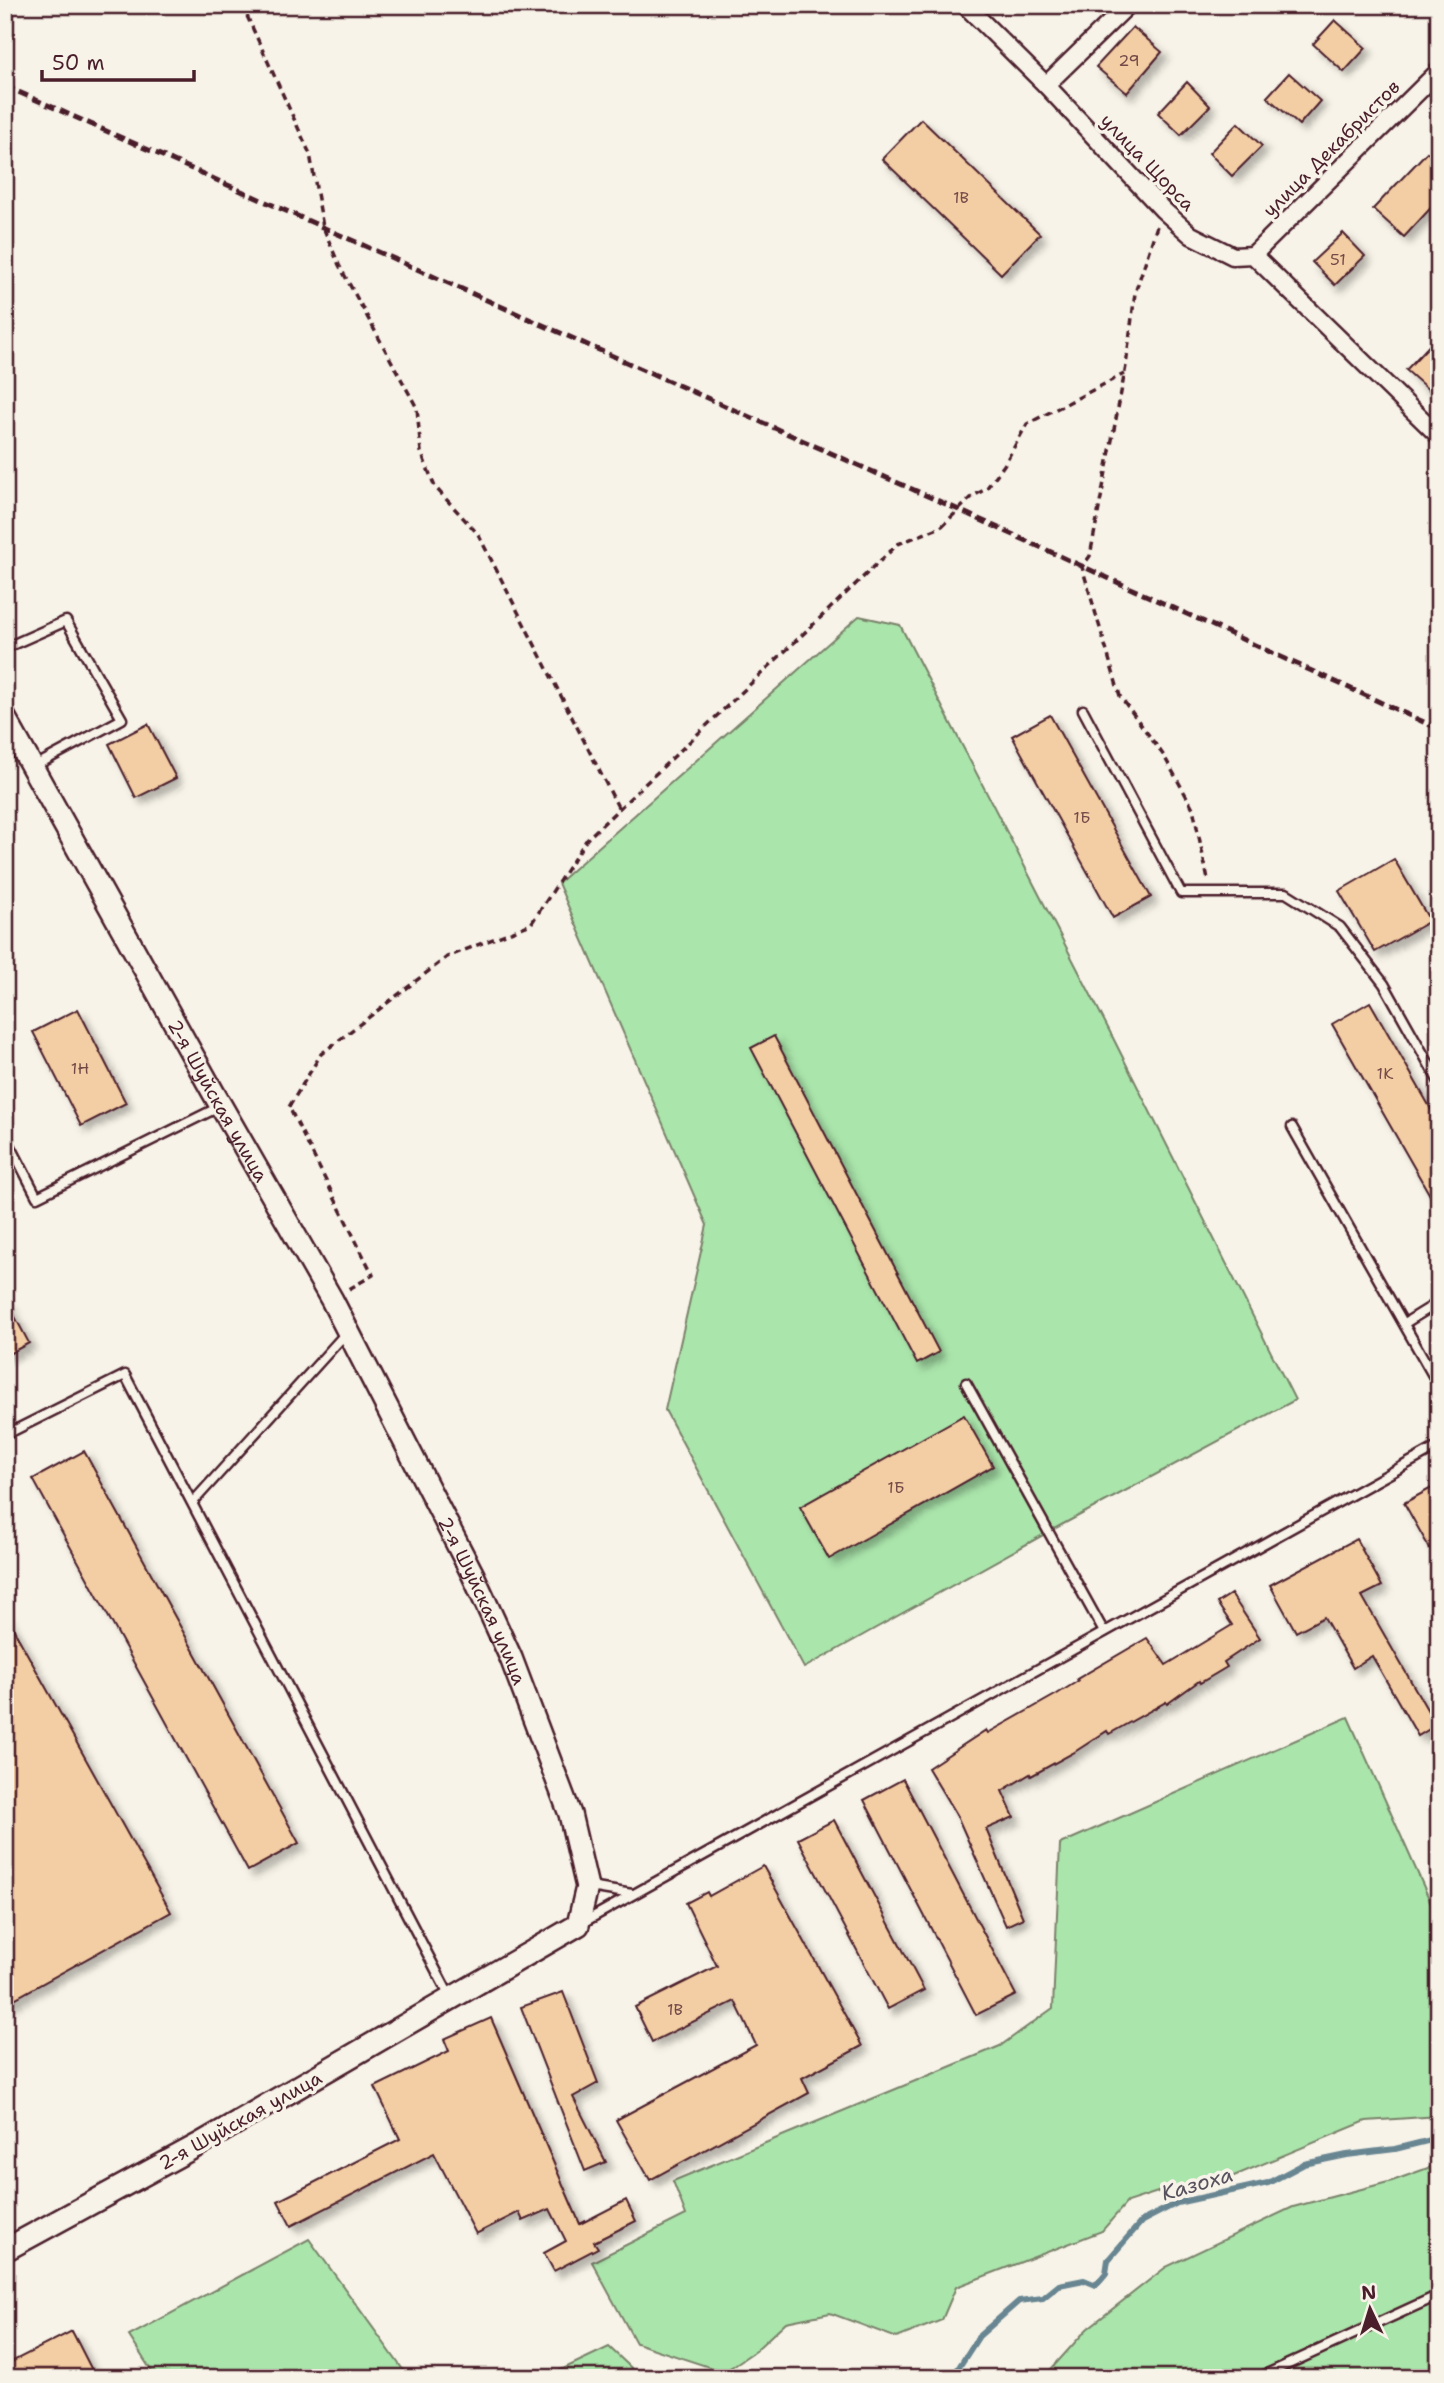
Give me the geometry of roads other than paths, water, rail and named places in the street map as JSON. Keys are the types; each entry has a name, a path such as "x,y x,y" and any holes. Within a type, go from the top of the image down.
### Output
{"street":[{"name":"улица Щорса","path":"965,5 1046,85 1163,210 1191,234 1223,251 1233,256 1253,255"},
{"path":"1046,85 1128,5"},
{"name":"улица Декабристов","path":"1253,255 1439,71"},
{"path":"1253,255 1439,436"},
{"name":"2-я Шуйская улица","path":"5,718 332,1300 473,1575 511,1658 570,1814 587,1887 578,1925 210,2138 5,2249"}],"lane":[{"path":"5,648 66,621 122,719 32,768"},
{"path":"1083,710 1181,893 1286,893 1340,927 1384,984 1439,1082"},
{"path":"5,1135 37,1197 221,1106"},
{"path":"1292,1127 1439,1385"},
{"path":"1405,1322 1439,1302"},
{"path":"193,1502 348,1330"},
{"path":"5,1435 125,1374 452,2000"},
{"path":"966,1382 1104,1632"},
{"path":"578,1925 1439,1446"},
{"path":"587,1887 634,1894"},
{"path":"1258,2378 1439,2295"}],"waterway":[{"name":"Казоха","path":"952,2378 979,2336 1019,2301 1043,2298 1059,2285 1084,2280 1096,2285 1106,2273 1108,2260 1142,2221 1177,2203 1268,2183 1304,2164 1395,2149 1439,2138"}],"railway":[{"path":"5,86 959,510 1439,729"}]}
